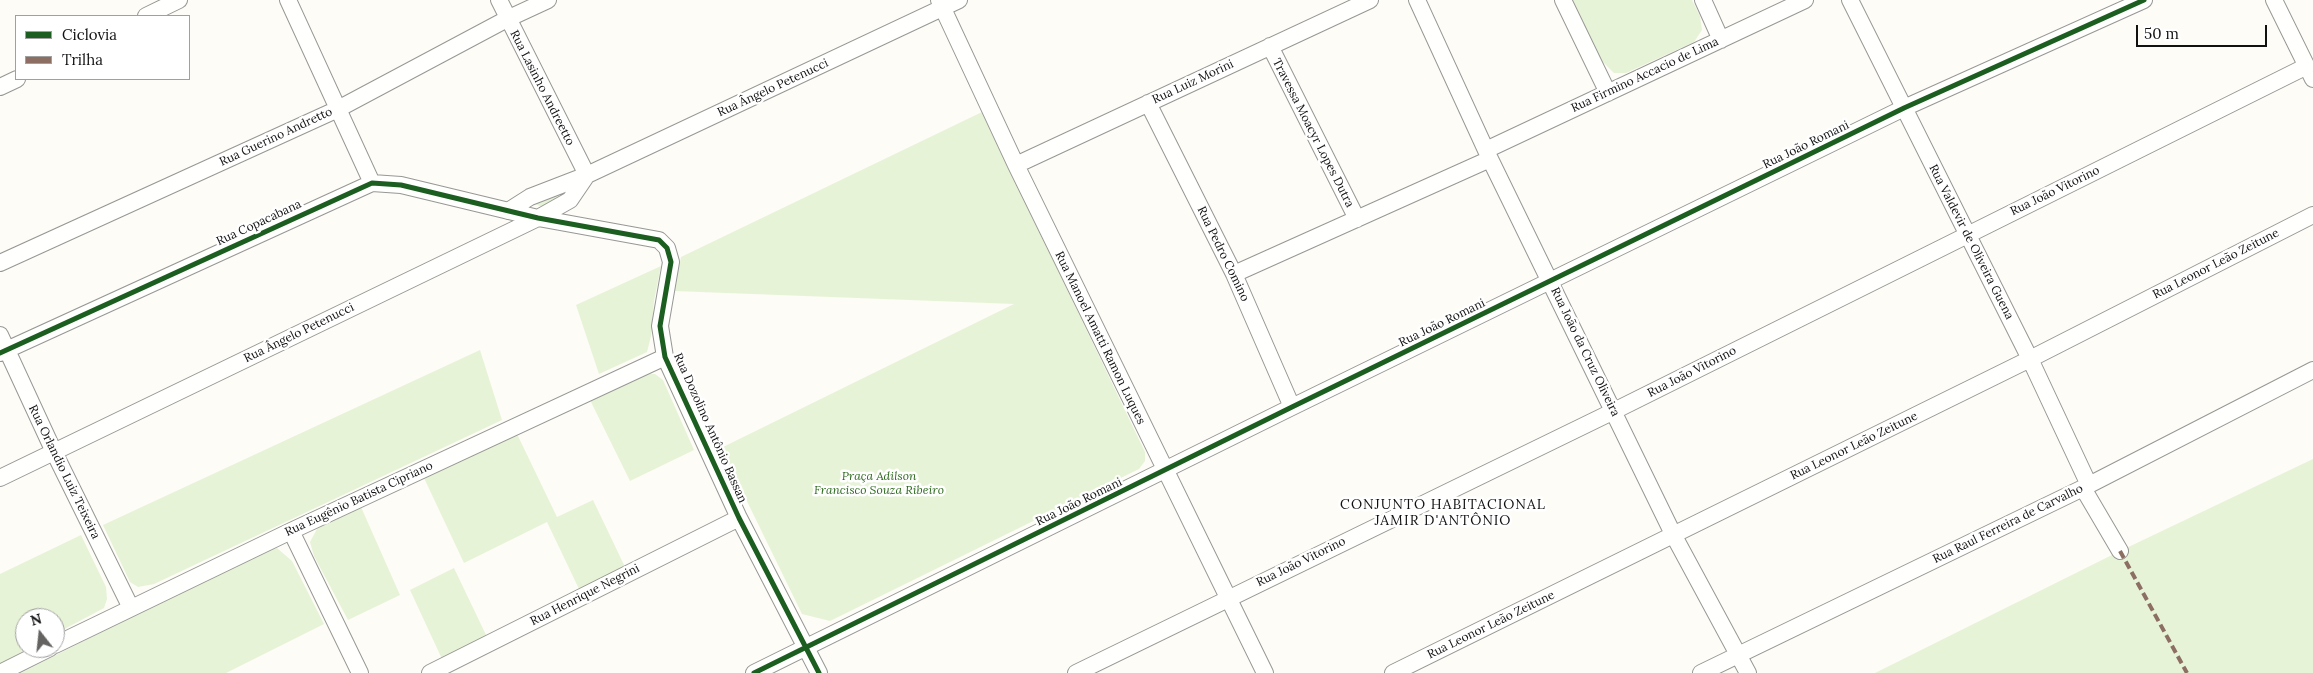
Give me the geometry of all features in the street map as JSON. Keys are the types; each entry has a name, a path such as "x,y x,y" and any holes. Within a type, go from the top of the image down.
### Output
{"street":[{"path":"148,15 179,0"},
{"path":"288,0 372,183"},
{"name":"Rua Lasinho Andreetto","path":"499,0 587,175"},
{"name":"Rua Guerino Andretto","path":"0,263 338,109 507,19 548,0"},
{"name":"Rua Ângelo Petenucci","path":"508,211 530,197 587,175 941,4 959,0"},
{"name":"Rua Luiz Morini","path":"1016,165 1370,0"},
{"name":"Rua João da Cruz Oliveira","path":"1418,0 1488,154 1674,536 1748,673"},
{"path":"1563,0 1608,93"},
{"path":"1703,0 1721,40"},
{"name":"Rua Firmino Accacio de Lima","path":"1234,274 1357,219 1608,93 1805,0"},
{"name":"Rua Valdevir de Oliveira Guena","path":"1850,0 2030,359 2086,486 2120,551"},
{"name":"Rua João Romani","path":"754,673 1292,407 1904,108 2144,0"},
{"path":"2274,0 2310,72"},
{"name":"Rua Manoel Amatti Ramon Luques","path":"941,4 1016,165 1265,673"},
{"name":"Travessa Moacyr Lopes Dutra","path":"1270,46 1357,219"},
{"name":"Rua João Vitorino","path":"1076,673 1614,411 1966,234 2310,72"},
{"path":"0,87 15,80"},
{"name":"Rua Pedro Comino","path":"1148,103 1234,274 1292,407"},
{"name":"Rua Ângelo Petenucci","path":"0,478 538,218 570,200 587,175"},
{"name":"Rua Copacabana","path":"2,346 372,183 401,185 538,218"},
{"name":"Rua Leonor Leão Zeitune","path":"1393,673 2030,359 2313,215"},
{"name":"Rua Dozolino Antônio Bassan","path":"538,218 643,236 659,240 667,248 671,262 660,326 666,357 740,518 819,673"},
{"name":"Rua Orlandio Luiz Teixeira","path":"2,346 131,608"},
{"name":"Rua Eugênio Batista Cipriano","path":"65,641 291,531 666,357"},
{"name":"Rua Raul Ferreira de Carvalho","path":"1701,673 2086,486 2313,370"},
{"name":"Rua Henrique Negrini","path":"430,673 740,518"},
{"path":"291,531 360,673"},
{"path":"0,673 30,658"}],"green space":[{"path":"1572,0 1692,0 1700,16 1702,30 1694,42 1626,73 1614,73 1600,59"},
{"name":"Praça Adilson Francisco Souza Ribeiro","path":"982,112 1145,452 1145,461 1139,469 830,621 802,614 721,448 1014,304 674,291 681,257"},
{"path":"565,191 564,197 542,207 529,201"},
{"path":"661,266 647,352 599,374 576,305"},
{"path":"480,350 502,420 154,584 138,587 130,582 103,525"},
{"path":"646,374 655,374 663,380 694,450 630,481 590,400"},
{"path":"517,434 557,517 593,500 625,567 579,589 547,522 464,563 424,478"},
{"path":"2313,459 2313,673 1875,673 2120,551"},
{"path":"361,507 400,595 348,620 314,556 310,542 318,527"},
{"path":"81,535 106,587 107,599 104,608 65,629 65,608 15,608 15,656 0,664 0,574"},
{"path":"277,548 292,561 324,624 226,673 21,673 50,658 65,658 65,650 257,552"},
{"path":"454,568 487,637 442,659 410,590"}],"marked path":[{"path":"2120,551 2187,673"}],"cycle path":[{"path":"754,673 1292,407 1904,108 2144,0"},
{"path":"0,353 372,183 401,185 538,218 659,240 667,248 671,262 660,326 665,357 739,518 819,673"}],"district":[{"name":"CONJUNTO HABITACIONAL JAMIR D'ANTÔNIO","path":"1443,514"}]}
